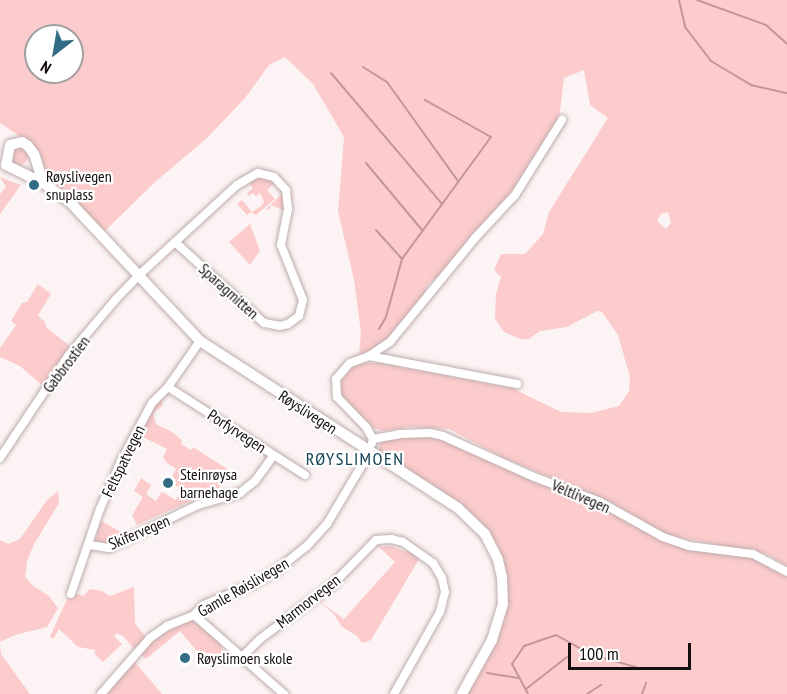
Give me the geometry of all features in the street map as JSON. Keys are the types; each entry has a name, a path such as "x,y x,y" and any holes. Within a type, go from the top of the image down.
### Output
{"street":[{"path":"369,357 390,342 475,238 515,195 562,120"},
{"name":"Røyslivegen","path":"44,183 34,154 22,142 10,146 3,164 44,183 70,202 200,341 367,456 471,518 485,534 498,560 503,591 498,622 492,640 462,694"},
{"name":"Sparagmitten","path":"138,276 175,242 251,175 264,172 283,185 288,200 282,245 303,300 299,316 288,324 280,326 264,323 175,242"},
{"name":"Gabbrostien","path":"0,458 68,356 138,276"},
{"name":"Feltspatvegen","path":"71,594 90,545 100,509 121,460 152,403 168,387 200,341"},
{"path":"373,439 366,427 342,405 335,387 336,379 345,367 360,358 369,357 517,384"},
{"name":"Porfyrvegen","path":"168,387 305,476"},
{"name":"Veltlivegen","path":"373,439 400,434 430,433 443,436 534,477 600,502 663,537 689,546 753,554 787,572"},
{"name":"Gamle Røislivegen","path":"101,694 150,638 167,626 194,615 204,605 277,570 307,546 332,517 367,456 373,439"},
{"name":"Skifervegen","path":"90,545 109,548 198,506 240,493 255,481 274,455"},
{"name":"Marmorvegen","path":"243,657 260,639 331,586 376,540 391,539 403,542 433,563 442,578 445,592 440,612 394,694"},
{"path":"194,615 284,694"}],"shaded area":[{"path":"0,0 787,0 787,566 767,554 666,535 609,501 506,459 449,429 408,427 383,431 374,428 346,403 341,394 341,383 350,368 364,363 378,363 512,388 561,412 591,413 619,406 629,391 630,377 618,335 602,312 597,311 567,327 540,331 529,339 521,339 504,332 495,319 496,294 501,277 494,270 501,254 525,254 543,234 549,212 608,118 590,105 584,70 564,78 559,120 520,184 438,277 428,284 423,297 385,342 371,353 359,355 361,332 354,280 338,211 344,137 313,84 285,57 269,65 245,98 207,138 155,182 105,231 48,179 41,157 30,143 0,123","holes":["668,212 671,223 666,229 657,221 661,214"]},
{"path":"19,147 25,150 28,156 25,162 19,165 13,162 10,156 13,150"},
{"path":"258,175 269,176 284,191 285,211 271,205 269,210 266,209 282,194 275,183 267,190 275,199 256,215 251,212 247,215 237,204 242,200 252,212 264,202 260,193 256,196 253,193 249,196 247,193 253,188 248,182 236,190"},
{"path":"0,177 21,185 0,214 0,194 6,187"},
{"path":"250,224 260,251 250,265 229,242"},
{"path":"38,284 51,294 38,315 43,321 44,319 46,327 71,347 45,388 20,366 0,357 0,348 16,325 11,321"},
{"path":"161,399 163,405 153,413 156,424 174,433 182,441 181,444 191,450 193,447 235,474 216,490 220,493 186,503 137,525 132,515 143,497 134,491 141,478 151,485 146,494 156,501 162,492 176,500 182,490 169,481 176,469 163,457 167,449 141,436 134,445 152,407"},
{"path":"416,435 442,438 611,511 657,538 751,557 787,575 787,694 467,694 505,614 498,549 489,533 379,453 379,445 383,441"},
{"path":"58,491 59,503 34,544 27,561 25,577 32,585 49,596 58,608 47,627 15,635 0,642 0,540 8,544 20,539 47,500"},
{"path":"101,521 125,536 110,544 99,543 96,538"},
{"path":"391,546 406,552 408,549 418,557 418,561 371,640 362,643 357,636 342,627 333,613 318,601 324,598 320,602 344,619 395,562 379,547"},
{"path":"134,587 135,623 147,639 136,651 123,636 117,633 114,636 122,644 103,662 94,653 96,650 78,647 59,629 53,639 50,637 67,599 75,593 83,596 90,589 102,591 110,596"},
{"path":"190,620 201,625 219,641 222,649 229,655 228,658 196,650 180,631 146,659 142,655 142,650 165,630"},
{"path":"0,646 1,654 30,694 0,694"},
{"path":"198,652 218,658 224,660 213,670"},
{"path":"134,661 162,694 104,694"}],"waterway":[{"path":"679,0 685,27 711,61 751,85 787,93"},
{"path":"697,0 766,25 787,44"},
{"path":"363,67 387,82 458,181"},
{"path":"331,73 442,204"},
{"path":"379,329 386,317 402,259 491,137 425,100"},
{"path":"366,163 422,230"},
{"path":"376,230 402,259"},
{"path":"528,694 512,664 524,646 556,635 592,655 636,667"},
{"path":"526,689 567,657"},
{"path":"487,673 519,678"},
{"path":"642,694 646,683"},
{"path":"587,694 601,685"}],"place":[{"name":"Røyslivegen snuplass","path":"34,185"},
{"name":"Steinrøysa barnehage","path":"168,483"},
{"name":"Røyslimoen skole","path":"185,658"}],"district":[{"name":"RØYSLIMOEN","path":"355,459"}]}
